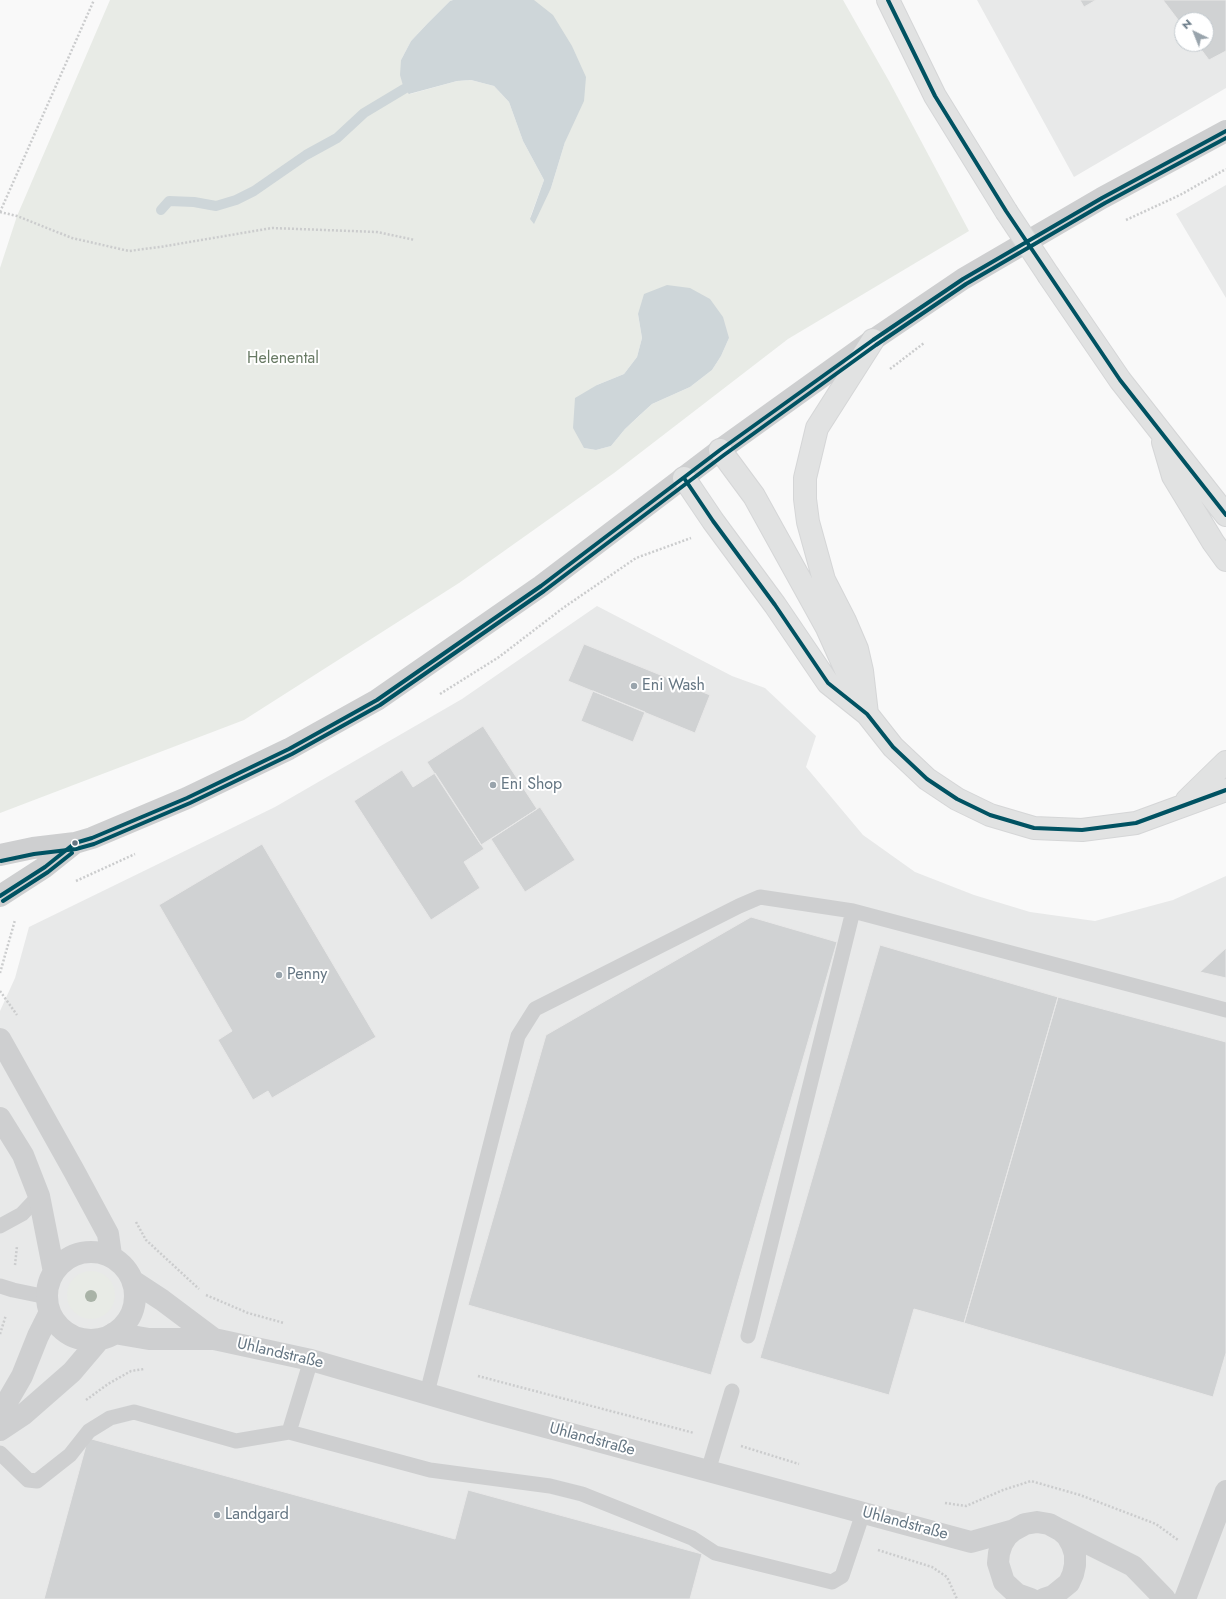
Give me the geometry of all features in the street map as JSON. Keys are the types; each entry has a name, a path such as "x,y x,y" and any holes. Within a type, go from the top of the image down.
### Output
{"main road":[{"path":"888,0 936,96 1006,211 1120,380 1226,515"},
{"path":"867,714 862,671 857,649 845,621 824,580 808,522 805,499 805,478 817,428 873,340"},
{"path":"1161,433 1173,476 1213,542 1226,560"},
{"path":"720,450 754,496 827,628 867,714"},
{"path":"684,478 713,521 775,605 828,683 867,714 893,747 927,779 951,795 990,815 1034,828 1082,830 1136,823 1226,790"},
{"path":"1181,807 1226,762"}],"street":[{"path":"0,855 33,848 75,843 92,838 193,794 289,749 377,700 541,586 720,450 873,340 962,279 1102,198 1226,131"},
{"path":"0,896 45,867 75,843"},
{"path":"0,1039 108,1234 111,1256"},
{"name":"Uhlandstraße","path":"0,1118 23,1155 39,1196 54,1272"},
{"name":"Uhlandstraße","path":"107,1336 122,1327 133,1311 135,1301 133,1281 129,1272 123,1265 111,1256 100,1252 90,1251 69,1257 54,1272 49,1284 48,1304 55,1321 70,1334 80,1338 107,1336 149,1339 214,1339 311,1360 490,1412 971,1542"},
{"name":"Uhlandstraße","path":"133,1281 162,1300 214,1339"},
{"path":"0,1414 22,1376 38,1336 48,1304"},
{"path":"0,1430 24,1414 72,1372 107,1336"},
{"path":"1185,1599 1226,1491"},
{"path":"1060,1530 1067,1536 1075,1554 1073,1574 1069,1583 1053,1596 1031,1599 1016,1594 1004,1582 971,1542 1014,1530 1025,1524 1037,1522 1049,1524 1133,1566 1165,1599"},
{"path":"1004,1582 998,1563 999,1553 1004,1540 1014,1530"}],"lane":[{"path":"427,1393 518,1036 535,1009 732,910 760,898 853,911 1226,1010"},
{"path":"748,1336 853,911"},
{"path":"0,1226 22,1214 39,1196"},
{"path":"6,1288 48,1304"},
{"path":"289,1432 311,1360"},
{"path":"708,1471 732,1391"},
{"path":"0,1453 28,1480 37,1480 70,1455 89,1431 110,1418 134,1412 236,1441 289,1432 430,1470 550,1486 582,1494 692,1538 715,1553 832,1582 842,1576 863,1513"}],"path":[{"path":"94,0 0,212 17,216 72,238 129,251 272,228 377,232 415,240"},
{"path":"1125,221 1180,195 1226,169"},
{"path":"887,372 928,339"},
{"path":"0,991 18,1015"},
{"path":"0,1334 6,1288 17,1249 14,1218"},
{"path":"134,1220 146,1240 204,1294 248,1313 286,1323"},
{"path":"434,1365 718,1439 801,1464"},
{"path":"944,1503 966,1506 1031,1480 1080,1495 1156,1524 1201,1557"}],"shaded area":[{"path":"534,0 553,15 572,46 586,77 584,101 565,142 551,188 534,224 530,219 544,180 523,141 509,102 494,86 471,80 457,81 409,94 404,89 400,75 401,60 411,41 450,1"},
{"path":"977,0 1226,0 1226,88 1074,177"},
{"path":"1226,185 1226,298 1176,214"},
{"path":"667,285 690,288 710,299 723,317 729,338 721,356 712,370 690,387 652,404 625,429 611,446 596,450 584,448 573,428 575,398 597,385 624,374 637,357 642,338 638,314 644,294"},
{"path":"597,606 732,676 765,688 816,736 806,767 863,835 915,872 974,895 1030,912 1095,921 1173,900 1226,876 1226,1599 0,1599 0,1011 15,978 29,927 275,807 462,699"}],"green space":[{"name":"Helenental","path":"110,0 453,0 450,1 411,41 401,60 410,94 457,81 471,80 494,86 509,102 523,141 544,180 530,218 551,188 565,142 534,1 532,0 843,0 889,81 969,231 788,339 614,473 459,583 244,720 0,813 0,268 17,216","holes":["638,314 729,338 721,356 712,370 690,387 652,404 625,429 611,446 596,450 584,448 597,385 624,374 637,357 642,338"]},
{"path":"86,1271 96,1271 108,1278 115,1290 115,1300 108,1312 96,1319 86,1319 78,1315 71,1308 67,1300 67,1290 71,1282 78,1275"}],"building":[{"path":"1080,0 1096,0 1084,7"},
{"path":"1163,0 1226,0 1226,51 1209,60 1203,52 1214,52 1214,12 1174,12 1174,14"},
{"name":"Eni Wash","path":"584,644 710,695 695,733 568,681"},
{"path":"593,691 645,712 633,742 581,721"},
{"path":"483,726 537,809 481,845 427,762"},
{"path":"402,770 413,787 435,773 484,849 464,862 480,888 431,920 354,801"},
{"path":"540,807 575,860 525,892 491,839"},
{"path":"262,844 376,1037 272,1098 268,1091 253,1100 218,1040 232,1031 159,905"},
{"path":"751,917 837,942 711,1375 468,1305 546,1035"},
{"path":"880,945 1058,997 964,1323 914,1309 889,1395 760,1358"},
{"path":"1226,948 1226,978 1200,972"},
{"path":"1058,997 1226,1042 1226,1353 1213,1397 964,1323"},
{"name":"Landgard","path":"88,1438 455,1539 468,1490 702,1554 690,1599 44,1599"}],"waterway":[{"path":"161,210 169,201 194,202 216,206 236,200 254,191 306,155 337,138 364,113 404,89"}],"transit line":[{"path":"888,0 935,96 1006,211 1120,380 1226,515"},
{"path":"0,896 45,867 75,843 92,838 187,798 289,749 377,700 541,586 720,450 873,340 963,279 1102,198 1226,131"},
{"path":"1,861 34,854 76,849 94,844 190,803 292,754 380,705 544,591 724,455 876,345 966,284 1105,203 1226,138"},
{"path":"684,478 713,521 775,605 828,683 867,714 893,747 927,779 957,799 990,815 1034,828 1082,830 1136,823 1226,790"},
{"path":"3,901 48,872 72,853"}],"place":[{"name":"Eni Wash","path":"634,686"},
{"name":"Eni Shop","path":"493,785"},
{"name":"Penny","path":"279,975"},
{"name":"Landgard","path":"217,1515"}]}
